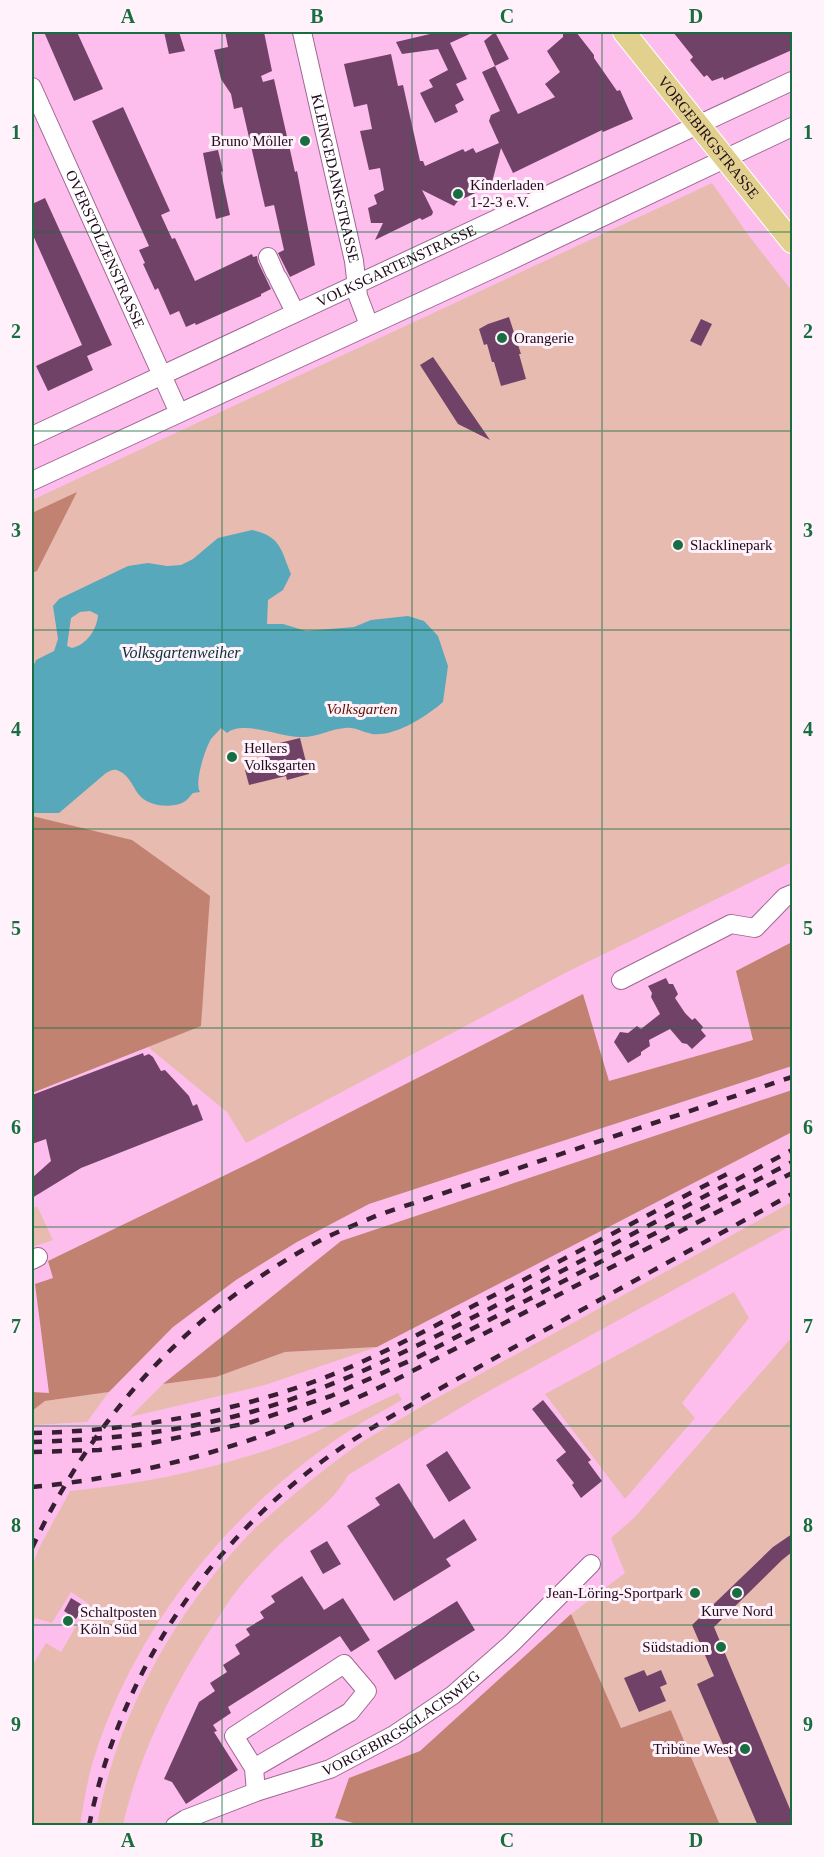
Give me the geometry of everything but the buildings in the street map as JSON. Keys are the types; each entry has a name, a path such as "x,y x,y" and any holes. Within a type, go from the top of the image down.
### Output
{"main road":[{"name":"VORGEBIRGSTRASSE","path":"624,32 792,242"}],"street":[{"name":"KLEINGEDANKSTRASSE","path":"302,32 361,307 369,325"},
{"name":"VOLKSGARTENSTRASSE","path":"32,436 792,81"},
{"name":"OVERSTOLZENSTRASSE","path":"32,87 179,413"},
{"path":"32,481 501,266 792,127"},
{"path":"274,269 295,312"},
{"path":"621,980 731,924 755,928 785,897 792,894"},
{"name":"VORGEBIRGSGLACISWEG","path":"175,1826 186,1819 256,1792 330,1769 394,1735 443,1702 511,1644 591,1564"},
{"path":"254,1768 350,1712 367,1691 344,1664 234,1736 254,1768 256,1792"}],"green space":[{"name":"Volksgarten","path":"712,183 749,236 792,291 792,862 565,973 246,1143 227,1112 148,1047 32,1093 32,500"},
{"path":"792,1202 792,1225 480,1396 348,1475 333,1496 278,1545 232,1597 200,1646 160,1720 138,1772 123,1825 97,1825 106,1784 119,1743 154,1665 200,1593 255,1528 325,1469 372,1436"},
{"path":"37,1206 53,1240 32,1247 32,1209"},
{"path":"734,1292 749,1318 682,1403 695,1418 625,1499 545,1394"},
{"name":"Südstadion","path":"792,1337 792,1825 720,1825 671,1710 621,1728 571,1614 625,1573 611,1538 635,1517"},
{"path":"377,1347 265,1385 130,1417 163,1384 216,1377 285,1352"},
{"path":"109,1392 87,1422 32,1425 32,1411 45,1401"},
{"path":"398,1393 402,1400 355,1427 311,1458 270,1492 231,1530 196,1570 164,1614 136,1660 113,1708 94,1758 80,1825 32,1825 32,1666 46,1643 61,1652 89,1604 71,1592 52,1623 35,1618 32,1627 32,1567 39,1548 70,1491 161,1478 249,1456 306,1436"}],"shaded area":[{"path":"77,492 37,571 32,573 32,513"},
{"path":"32,816 132,840 210,896 201,1026 32,1093"},
{"path":"792,942 792,1066 369,1204 297,1242 236,1280 173,1327 109,1392 45,1401 32,1411 32,1392 49,1393 35,1284 53,1278 48,1261 250,1163 583,994 609,1081 753,1040 736,971"},
{"path":"792,1090 792,1132 377,1347 285,1352 216,1377 163,1384 341,1241"},
{"path":"571,1614 621,1728 671,1710 720,1825 364,1826 335,1818 349,1778 420,1751"}],"water":[{"name":"Volksgartenweiher","path":"252,530 269,536 279,545 291,574 283,590 268,600 267,624 283,624 306,631 354,627 371,620 408,616 424,621 438,636 448,666 443,702 410,724 381,734 345,728 300,737 243,728 227,733 221,728 211,739 203,758 198,781 200,792 193,793 182,803 166,806 145,800 123,773 114,770 106,773 59,813 32,813 32,669 36,660 54,651 58,639 53,606 59,599 128,566 148,563 167,566 181,565 193,559 218,538","holes":["90,611 98,615 90,636 82,644 72,648 67,646 71,618 80,612"]}],"railway":[{"path":"32,1548 57,1499 85,1453 117,1409 152,1369 190,1332 231,1298 275,1267 323,1239 378,1215 792,1077"},
{"path":"32,1442 115,1437 197,1425 251,1412 321,1388 455,1327 792,1150"},
{"path":"32,1452 99,1450 147,1444 252,1422 331,1396 418,1357 792,1162"},
{"path":"32,1433 105,1429 178,1418 250,1402 321,1379 402,1343 731,1172"},
{"path":"32,1487 80,1481 173,1463 264,1435 353,1400 792,1173"},
{"path":"89,1826 103,1771 122,1718 145,1667 174,1619 206,1573 243,1531 284,1492 328,1457 392,1416 792,1194"}],"place":[{"name":"Bruno Möller","path":"305,141"},
{"name":"Kinderladen 1-2-3 e.V.","path":"458,194"},
{"name":"Orangerie","path":"502,338"},
{"name":"Slacklinepark","path":"678,545"},
{"name":"Hellers Volksgarten","path":"232,757"},
{"name":"Jean-Löring-Sportpark","path":"695,1593"},
{"name":"Kurve Nord","path":"737,1593"},
{"name":"Schaltposten Köln Süd","path":"68,1621"},
{"name":"Südstadion","path":"721,1647"},
{"name":"Tribüne West","path":"745,1749"}]}
